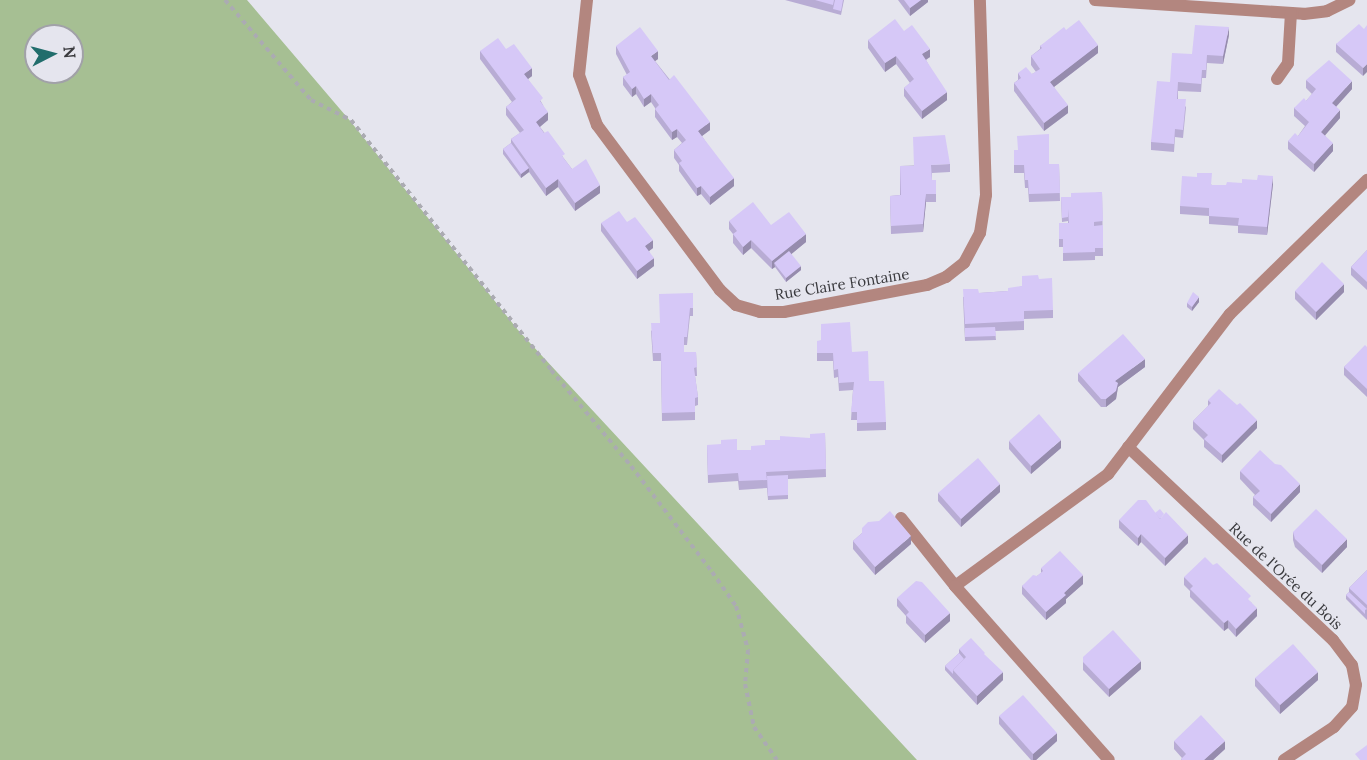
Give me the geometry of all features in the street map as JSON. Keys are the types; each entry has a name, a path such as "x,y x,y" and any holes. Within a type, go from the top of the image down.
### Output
{"street":[{"name":"Rue Claire Fontaine","path":"587,0 579,75 597,125 720,290 736,305 760,312 784,312 927,285 946,277 964,263 980,233 986,195 981,0"},
{"path":"1095,0 1291,13 1327,10 1350,0"},
{"path":"1277,79 1288,63 1291,13"},
{"path":"955,586 1107,474 1230,314 1367,180"},
{"name":"Rue de l'Orée du Bois","path":"1128,447 1333,640 1352,665 1356,685 1352,706 1334,727 1284,760"},
{"path":"901,518 955,586 1109,760"}],"path":[{"path":"225,0 311,100 351,120 550,370 631,466 712,572 736,606 748,650 746,684 754,727 777,760"}],"green space":[{"path":"0,0 247,0 351,122 518,330 917,760 0,760"}],"building":[{"path":"815,0 834,0 833,5"},
{"path":"835,0 843,0 841,11 833,9"},
{"path":"904,0 921,0 910,8"},
{"path":"895,19 904,31 912,25 930,49 922,54 947,92 922,111 904,88 914,79 896,56 885,63 868,40"},
{"path":"1079,20 1098,45 1050,82 1068,105 1044,123 1014,83 1021,78 1018,73 1026,67 1032,74 1040,69 1031,56 1042,48 1040,46 1064,27 1066,30"},
{"path":"1359,24 1364,29 1367,25 1367,64 1363,68 1336,44"},
{"path":"1195,25 1229,27 1223,56 1207,55 1206,70 1202,70 1201,84 1178,82 1177,99 1186,99 1183,130 1175,129 1174,144 1151,142 1157,81 1170,82 1172,53 1192,54"},
{"path":"640,27 658,51 651,56 669,80 674,75 710,122 698,131 734,178 710,197 701,186 697,188 679,163 682,161 674,150 686,140 677,129 672,132 655,109 659,105 651,94 644,99 636,86 632,89 623,77 630,72 616,46"},
{"path":"498,38 506,49 514,44 532,68 524,74 543,98 540,101 548,112 536,122 544,133 548,131 565,154 562,156 572,169 586,159 600,185 575,203 558,179 546,188 511,139 524,130 506,107 516,99 480,51"},
{"path":"1329,60 1352,81 1332,103 1340,110 1321,132 1333,143 1314,164 1288,141 1295,133 1298,136 1309,122 1294,108 1304,98 1306,101 1316,89 1306,80"},
{"path":"1049,134 1049,164 1059,164 1060,193 1029,194 1024,165 1014,165 1014,150 1018,150 1017,136"},
{"path":"945,135 950,164 931,165 932,180 936,180 936,194 926,194 923,224 891,226 890,196 901,195 900,166 914,166 913,137"},
{"path":"511,143 529,168 521,174 503,149"},
{"path":"1197,173 1212,173 1211,185 1226,185 1227,182 1242,183 1242,179 1257,180 1258,175 1273,176 1267,227 1238,225 1239,218 1209,216 1209,208 1180,206 1182,176 1197,177"},
{"path":"1102,192 1103,221 1094,222 1094,226 1103,225 1103,248 1095,248 1095,252 1063,253 1063,239 1059,239 1059,223 1069,223 1068,209 1071,209 1071,193"},
{"path":"1061,197 1071,197 1068,217 1062,218"},
{"path":"753,202 771,225 789,212 806,234 772,261 751,240 743,247 733,234 737,231 729,221"},
{"path":"619,211 627,222 635,217 653,240 645,246 654,258 637,271 601,223"},
{"path":"1367,250 1367,282 1351,267"},
{"path":"789,251 801,266 786,278 774,263"},
{"path":"1322,262 1344,284 1316,312 1295,291"},
{"path":"1038,275 1039,279 1052,278 1053,310 1024,311 1024,321 965,324 963,289 978,289 979,293 1008,291 1008,288 1022,286 1022,276"},
{"path":"1193,292 1199,297 1192,307 1187,303"},
{"path":"693,293 693,308 690,308 687,337 684,337 684,352 696,352 697,367 694,368 698,397 695,398 695,412 662,413 661,353 653,353 651,323 660,323 659,294"},
{"path":"850,322 852,352 868,351 869,381 884,381 886,422 857,423 857,412 851,412 854,382 839,383 838,369 834,370 833,353 817,353 817,341 821,340 821,324"},
{"path":"995,327 996,336 965,337 965,328"},
{"path":"1123,334 1145,359 1115,381 1118,383 1116,391 1106,399 1101,399 1078,373"},
{"path":"1365,345 1367,347 1367,389 1344,367"},
{"path":"1219,389 1237,405 1240,403 1257,420 1222,455 1204,439 1208,435 1193,421 1211,403 1208,400"},
{"path":"1039,414 1061,440 1031,466 1009,441"},
{"path":"825,433 826,469 766,472 767,480 739,481 738,473 708,475 707,445 721,444 721,440 737,439 737,450 751,450 751,446 765,445 765,440 780,440 780,436 810,438 810,434"},
{"path":"1260,450 1275,464 1281,465 1300,484 1271,514 1253,497 1260,491 1240,471"},
{"path":"978,458 1000,484 961,519 938,493"},
{"path":"788,475 788,495 768,496 767,476"},
{"path":"1138,500 1146,500 1160,519 1166,512 1188,535 1165,558 1141,534 1138,538 1119,520"},
{"path":"1160,509 1164,514 1160,519 1155,513"},
{"path":"1316,509 1347,539 1322,565 1295,539 1293,532"},
{"path":"890,511 911,536 875,567 853,541 862,533 862,528 868,522 879,521"},
{"path":"1060,551 1083,575 1064,593 1066,595 1046,612 1022,586 1033,575 1037,576 1043,571 1041,568"},
{"path":"1205,557 1213,565 1217,563 1251,596 1248,599 1257,608 1236,629 1228,620 1224,623 1190,589 1193,586 1184,577"},
{"path":"1367,570 1367,605 1349,588"},
{"path":"916,581 922,582 950,613 925,635 906,615 909,612 897,598"},
{"path":"1349,592 1367,609 1365,614 1346,595"},
{"path":"1113,630 1141,661 1109,689 1083,662 1083,657"},
{"path":"971,638 1003,672 977,696 953,670 966,657 959,649"},
{"path":"1293,644 1318,672 1280,705 1255,678"},
{"path":"959,653 964,659 953,670 953,674 945,666"},
{"path":"1023,695 1057,733 1033,754 999,716"},
{"path":"1201,715 1225,741 1204,760 1182,760 1186,754 1174,741"},
{"path":"1367,745 1367,760 1360,760 1355,754"}]}
